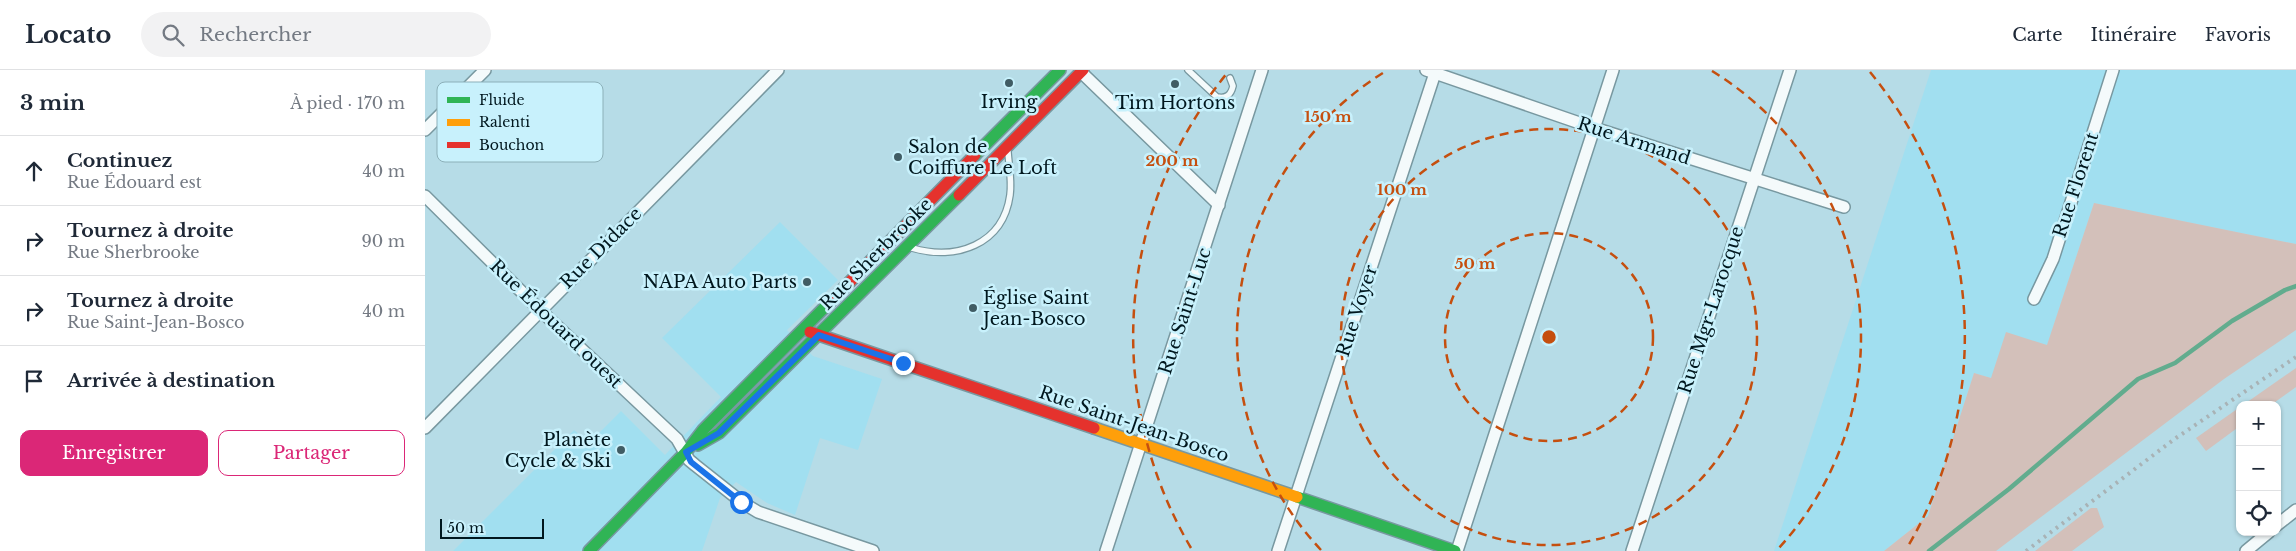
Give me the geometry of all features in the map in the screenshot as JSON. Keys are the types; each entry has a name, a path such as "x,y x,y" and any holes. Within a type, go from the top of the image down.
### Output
{"main road":[{"name":"Rue Sherbrooke","path":"589,551 686,452 703,430 1060,70"},
{"name":"Rue Sherbrooke","path":"686,452 719,433 908,247 1081,71"},
{"name":"Rue Saint-Jean-Bosco","path":"803,329 1456,551"}],"street":[{"path":"473,82 485,70"},
{"name":"Rue Didace","path":"425,428 778,70"},
{"name":"Rue Saint-Luc","path":"1107,551 1262,70"},
{"path":"1456,551 1613,70"},
{"name":"Rue Mgr-Larocque","path":"1632,551 1790,70"},
{"name":"Rue Florent","path":"2034,299 2053,259 2113,70"},
{"path":"1081,71 1219,205"},
{"name":"Rue Armand","path":"1433,71 1594,128 1844,207"},
{"name":"Rue Voyer","path":"1277,551 1433,71"},
{"path":"425,130 437,118"},
{"name":"Rue Édouard ouest","path":"425,196 540,310 677,439 691,462 751,508 873,551"},
{"path":"2281,522 2296,510"},
{"path":"2246,551 2264,536"}],"lane":[{"path":"1188,70 1217,97 1225,97 1230,94 1233,86 1230,78"},
{"path":"908,247 937,254 957,252 977,244 993,231 1004,214 1010,194 1007,147"}],"shaded area":[{"path":"1931,70 2296,70 2296,244 2094,203 2047,346 1991,378 1974,373 1928,516 1884,551 1774,551"},
{"path":"2094,203 2296,244 2296,330 2224,379 1996,551 1884,551 1928,516 1974,373 1991,378 2006,332 2047,345"},
{"path":"780,222 838,280 787,330 813,356 882,379 858,450 820,438 795,515 767,503 736,482 720,498 702,551 453,551 574,430 589,443 621,411 665,455 721,397 662,338"},
{"path":"2296,368 2296,387 2277,401 2249,401"},
{"path":"2236,410 2236,429 2206,451 2196,438"},
{"path":"2091,508 2097,508 2104,527 2072,551 2035,551"}],"waterway":[{"path":"1929,551 2009,489 2138,379 2175,363 2232,321 2285,290 2296,286"}],"railway":[{"path":"2026,551 2176,438 2296,357"}],"traffic: fast":[{"path":"975,155 1060,70"},
{"path":"698,445 719,433 959,195"},
{"path":"589,551 686,452 703,430 831,301"},
{"path":"1297,497 1455,551"}],"traffic: slow":[{"path":"1094,428 1297,497"}],"traffic: jam":[{"path":"959,195 1083,70"},
{"path":"831,301 975,155"},
{"path":"810,332 1094,428"}],"place":[{"name":"Irving","path":"1009,83"},
{"name":"Tim Hortons","path":"1175,84"},
{"name":"Salon de Coiffure Le Loft","path":"898,157"},
{"name":"NAPA Auto Parts","path":"807,282"},
{"name":"Église Saint Jean-Bosco","path":"973,308"},
{"name":"Planète Cycle & Ski","path":"621,450"}],"route":[{"path":"741,502 691,462 686,452 719,433 819,335 903,363"}]}
